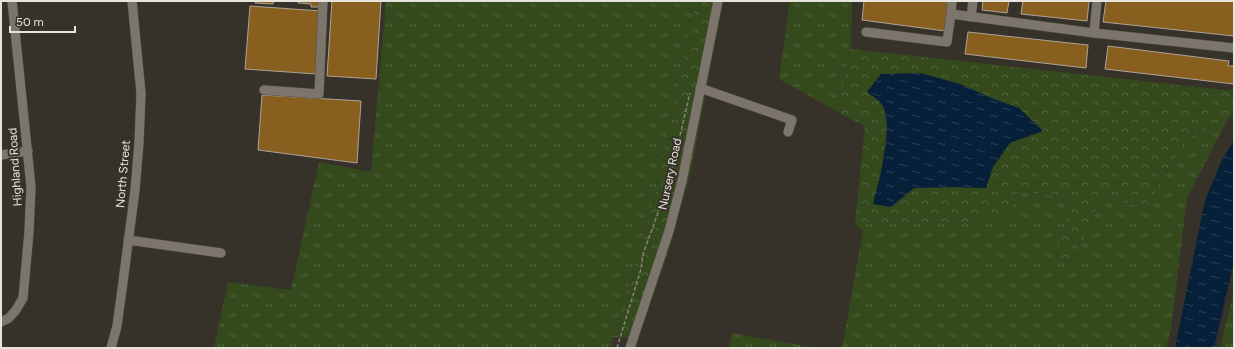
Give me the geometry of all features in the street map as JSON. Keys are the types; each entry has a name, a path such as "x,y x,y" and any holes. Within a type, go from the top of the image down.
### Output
{"street":[{"name":"Highland Road","path":"1,322 9,318 23,298 30,224 31,187 12,1"},
{"name":"North Street","path":"111,348 117,326 139,143 141,93 132,1"},
{"path":"264,90 319,94 323,1"},
{"name":"Nursery Road","path":"630,348 669,231 682,181 718,1"},
{"path":"866,32 947,42 952,1"},
{"path":"971,17 973,1"},
{"path":"1094,33 1097,1"},
{"path":"951,14 1094,33 1234,48"},
{"path":"700,88 792,120 788,132"},
{"path":"1,155 28,151"},
{"path":"128,240 221,252"}],"path":[{"path":"616,348 641,268 643,254 659,210 674,161 690,92"}],"green space":[{"path":"386,1 696,1 651,211 611,348 214,348 228,282 291,290 319,162 371,172"},
{"path":"696,1 723,1 691,171 667,256 638,339 613,337 651,211"},
{"path":"790,1 852,1 851,49 838,112 779,79"},
{"path":"851,49 1234,91 1234,113 1228,119 1186,139 1145,209 1103,195 1074,261 1056,258 1071,199 1018,190 1010,215 964,222 855,224 865,126 838,112","holes":["994,99 1019,108 1010,143 993,167 986,188 914,188 882,163 887,126 883,105"]},
{"path":"1228,119 1187,198 1171,328 1166,348 842,348 863,231 855,224 964,222 1010,215 1018,190 1071,199 1056,258 1074,261 1103,195 1145,209 1186,139"},
{"path":"1234,292 1234,348 1220,348"},
{"path":"732,333 736,334 817,348 729,348"}],"water":[{"path":"920,73 960,84 1019,108 1043,131 1010,143 993,167 986,188 914,188 891,207 873,204 882,168 887,128 886,116 882,104 867,92 881,74"},
{"path":"1234,140 1234,262 1214,348 1175,348 1205,200 1221,162"}],"building":[{"path":"256,1 274,1 273,4 255,3"},
{"path":"298,1 319,1 318,7 311,7 311,4 298,3"},
{"path":"332,1 381,1 376,79 327,76"},
{"path":"864,1 949,1 945,31 862,20"},
{"path":"983,1 1009,1 1007,13 982,10"},
{"path":"1023,1 1089,1 1087,21 1021,14"},
{"path":"1106,1 1234,1 1234,36 1103,22"},
{"path":"250,6 321,11 316,74 245,69"},
{"path":"968,32 1088,45 1086,68 965,54"},
{"path":"1108,46 1229,61 1228,66 1234,66 1234,84 1105,69"},
{"path":"262,95 361,101 357,163 258,150"}]}
